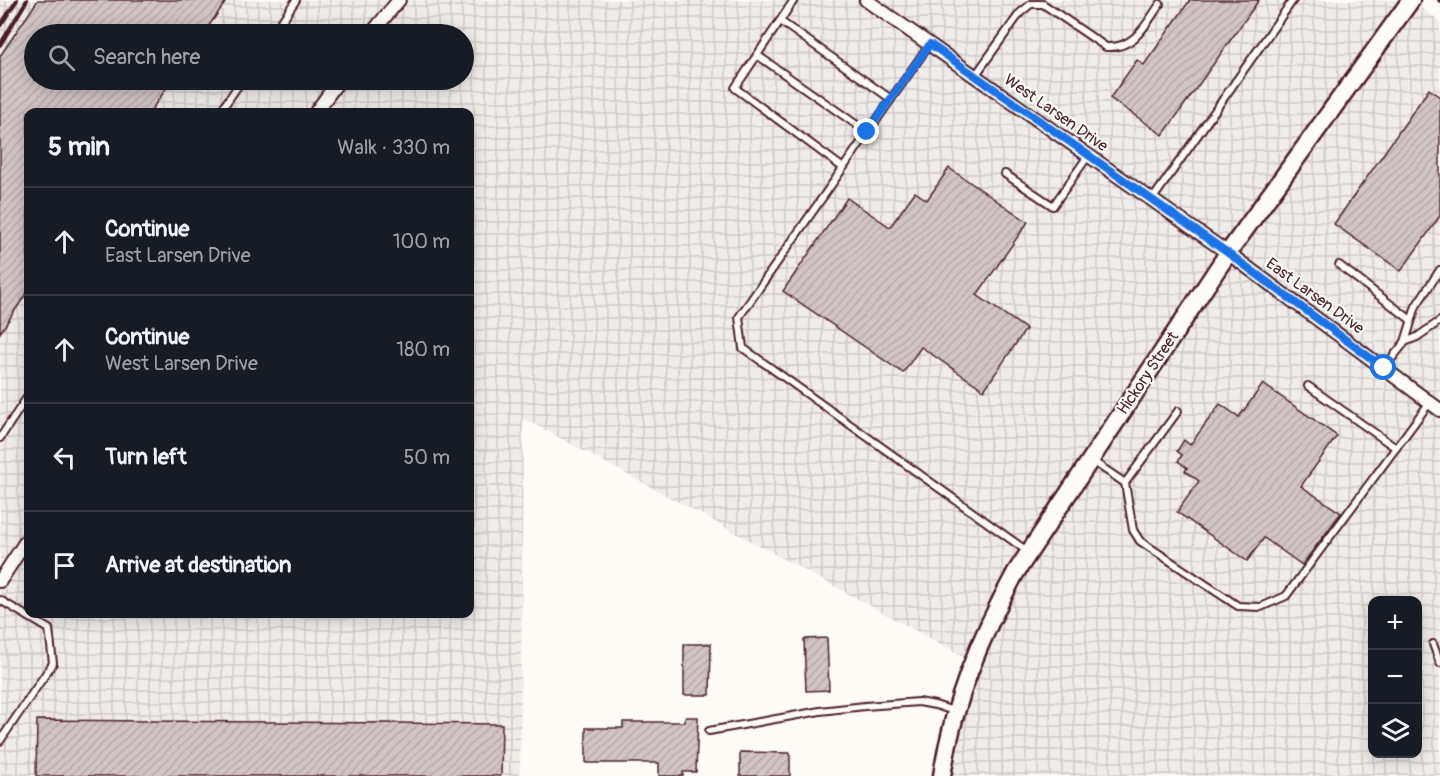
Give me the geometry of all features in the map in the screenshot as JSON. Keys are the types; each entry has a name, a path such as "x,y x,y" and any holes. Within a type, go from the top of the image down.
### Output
{"street":[{"path":"380,24 399,0"},
{"name":"West Larsen Drive","path":"866,0 1228,253"},
{"name":"Hickory Street","path":"942,776 955,712 965,680 984,632 1010,583 1228,253 1411,0"},
{"path":"319,108 332,90"},
{"name":"East Larsen Drive","path":"1228,253 1435,406"},
{"path":"0,581 24,544"}],"lane":[{"path":"280,24 296,0"},
{"path":"794,0 735,88 842,167"},
{"path":"1152,200 1293,0"},
{"path":"975,76 1020,13 1032,2 1042,4 1106,47 1116,48 1136,38 1160,4"},
{"path":"282,21 286,24"},
{"path":"780,21 891,99"},
{"path":"930,44 739,317 743,348 1029,552"},
{"path":"757,56 867,132"},
{"path":"223,108 235,90"},
{"path":"1005,174 1053,206 1088,155"},
{"path":"1339,265 1411,320"},
{"path":"1384,368 1405,342 1416,306 1440,270"},
{"path":"1405,342 1417,337 1440,321"},
{"path":"1308,386 1396,448"},
{"path":"0,438 24,402"},
{"path":"1178,411 1125,483 1133,530 1140,541 1238,606 1261,607 1286,596 1396,448 1435,406"},
{"path":"1090,460 1125,483"},
{"path":"0,600 24,614"},
{"path":"0,741 52,663 49,629 30,618"},
{"path":"1433,644 1440,663"},
{"path":"709,732 820,711 865,706 919,702 955,712"}],"shaded area":[{"path":"0,0 1410,0 1440,21 1440,776 942,776 972,661 523,418 520,776 0,776"}],"building":[{"path":"38,0 227,0 210,24 24,24 24,90 165,90 153,108 24,108 24,297 0,333 0,56"},
{"path":"1190,0 1259,0 1163,135 1110,98 1137,60 1144,65"},
{"path":"1429,89 1440,97 1440,216 1401,271 1334,224"},
{"path":"949,168 1028,222 977,295 1026,329 984,390 921,347 903,373 783,291 847,198 890,227 915,192 927,200"},
{"path":"1263,384 1337,436 1301,486 1341,513 1302,565 1264,538 1247,561 1177,512 1199,481 1185,471 1187,468 1178,461 1182,455 1177,451 1184,440 1190,445 1220,404 1239,417"},
{"path":"827,638 829,690 806,691 804,639"},
{"path":"684,644 711,644 710,695 684,695"},
{"path":"685,717 698,717 696,772 683,772 683,776 659,776 659,763 586,763 586,728 623,728 623,722 685,722"},
{"path":"37,720 502,724 501,776 36,776"},
{"path":"740,752 790,753 790,776 740,776"}],"railway":[{"path":"0,26 17,0"},
{"path":"0,45 27,0"}],"route":[{"path":"867,132 930,44 1228,253 1384,368"}]}
